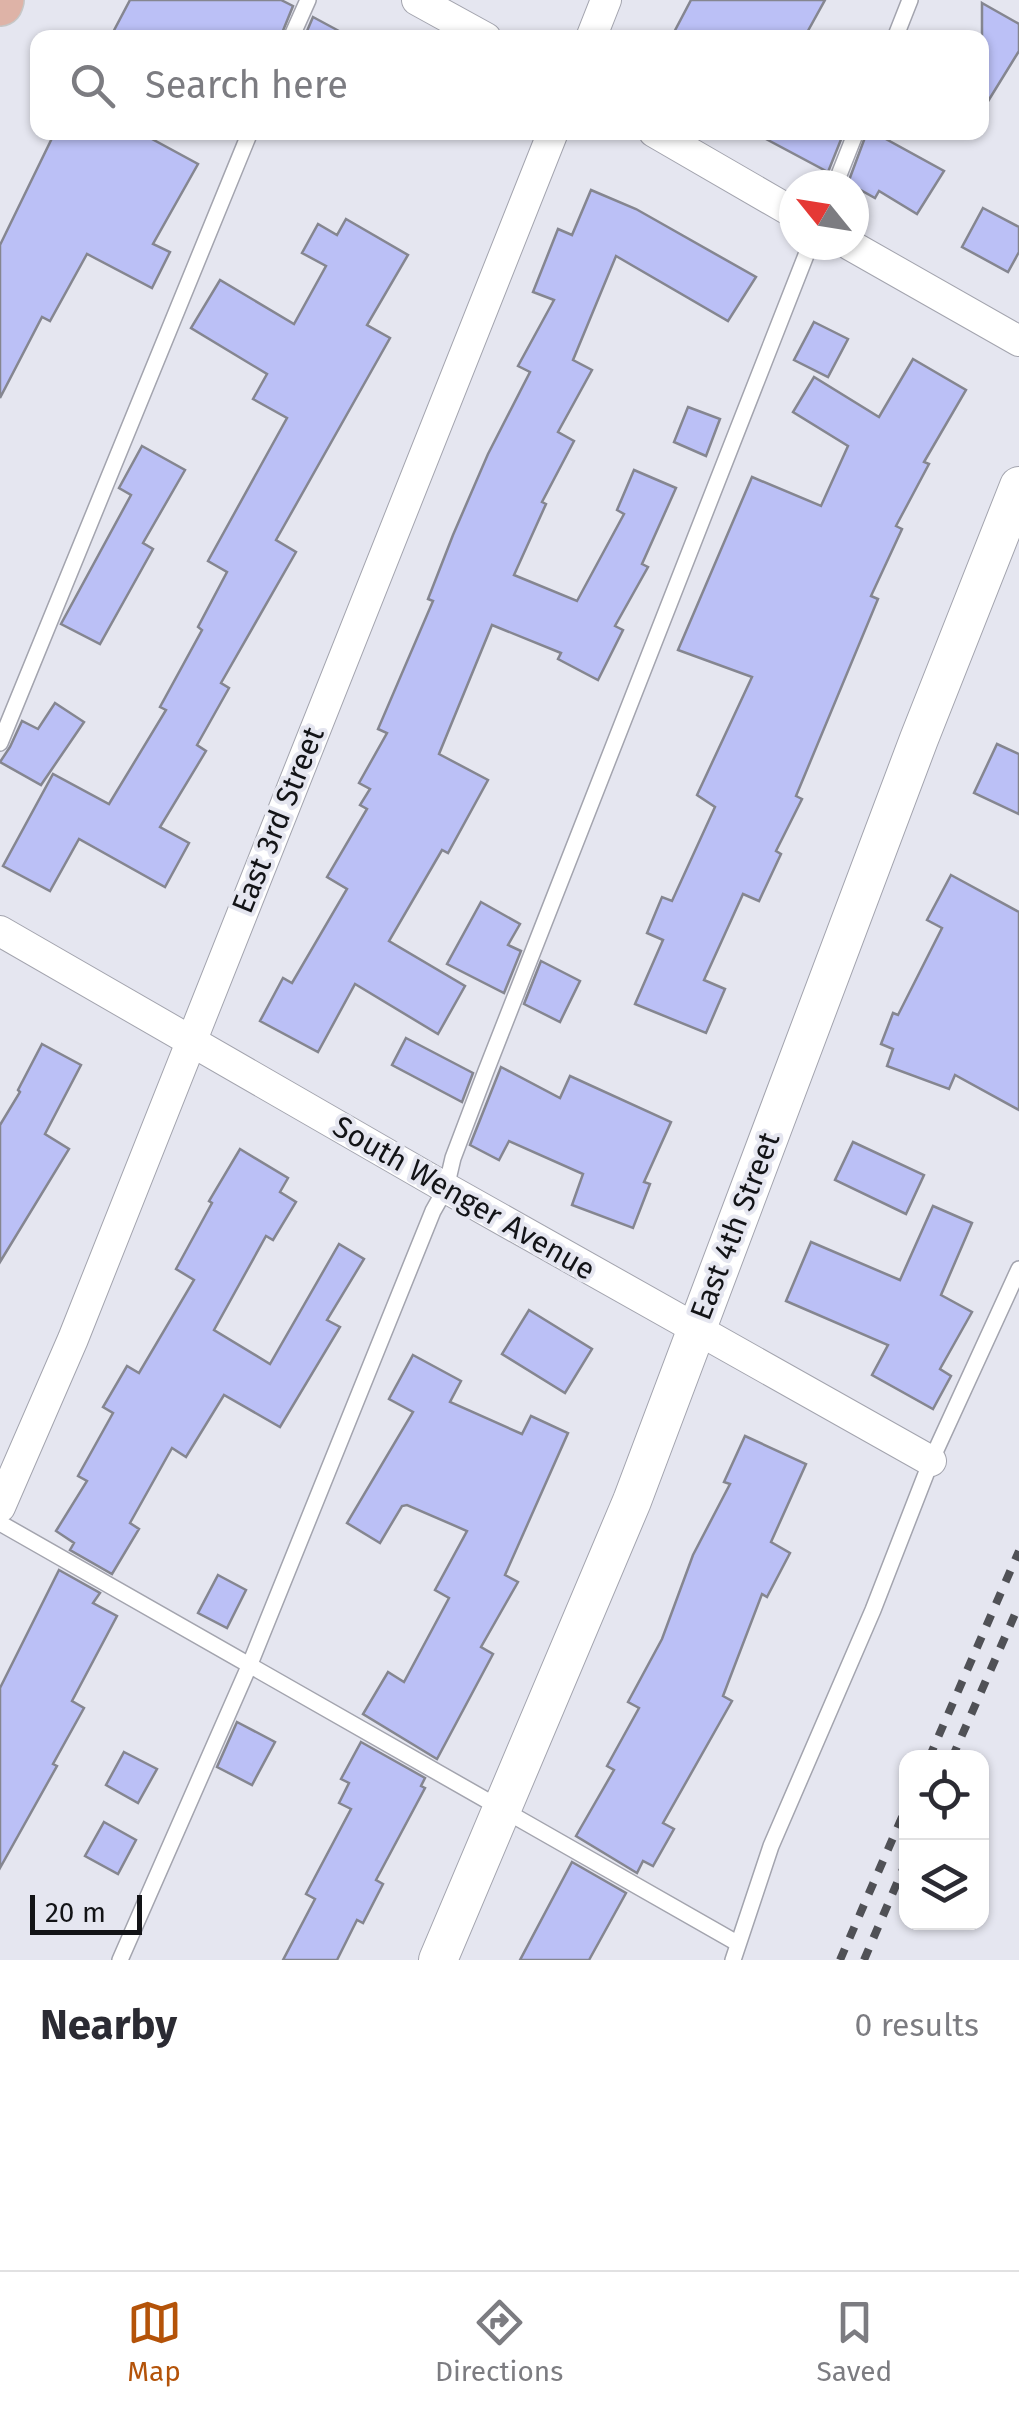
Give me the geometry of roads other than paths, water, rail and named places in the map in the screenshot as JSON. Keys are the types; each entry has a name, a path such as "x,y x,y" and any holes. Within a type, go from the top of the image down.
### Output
{"street":[{"path":"417,0 471,30"},
{"path":"594,30 606,0"},
{"name":"East 3rd Street","path":"0,1506 73,1339 549,140"},
{"path":"668,140 779,204"},
{"path":"869,256 1019,340"},
{"name":"East 4th Street","path":"438,1960 632,1501 1019,486"},
{"name":"South Wenger Avenue","path":"0,931 931,1461"}],"lane":[{"path":"295,30 308,0"},
{"path":"898,30 910,0"},
{"path":"0,744 247,140"},
{"path":"841,170 853,140"},
{"path":"120,1960 250,1664 446,1188 453,1158 486,1071 804,260"},
{"path":"733,1960 771,1846 873,1610 931,1461 1019,1270"},
{"path":"0,1523 737,1943"}],"railway":[{"path":"932,1750 1019,1551"},
{"path":"956,1750 1019,1605"},
{"path":"840,1960 899,1824"},
{"path":"864,1960 899,1878"}]}
